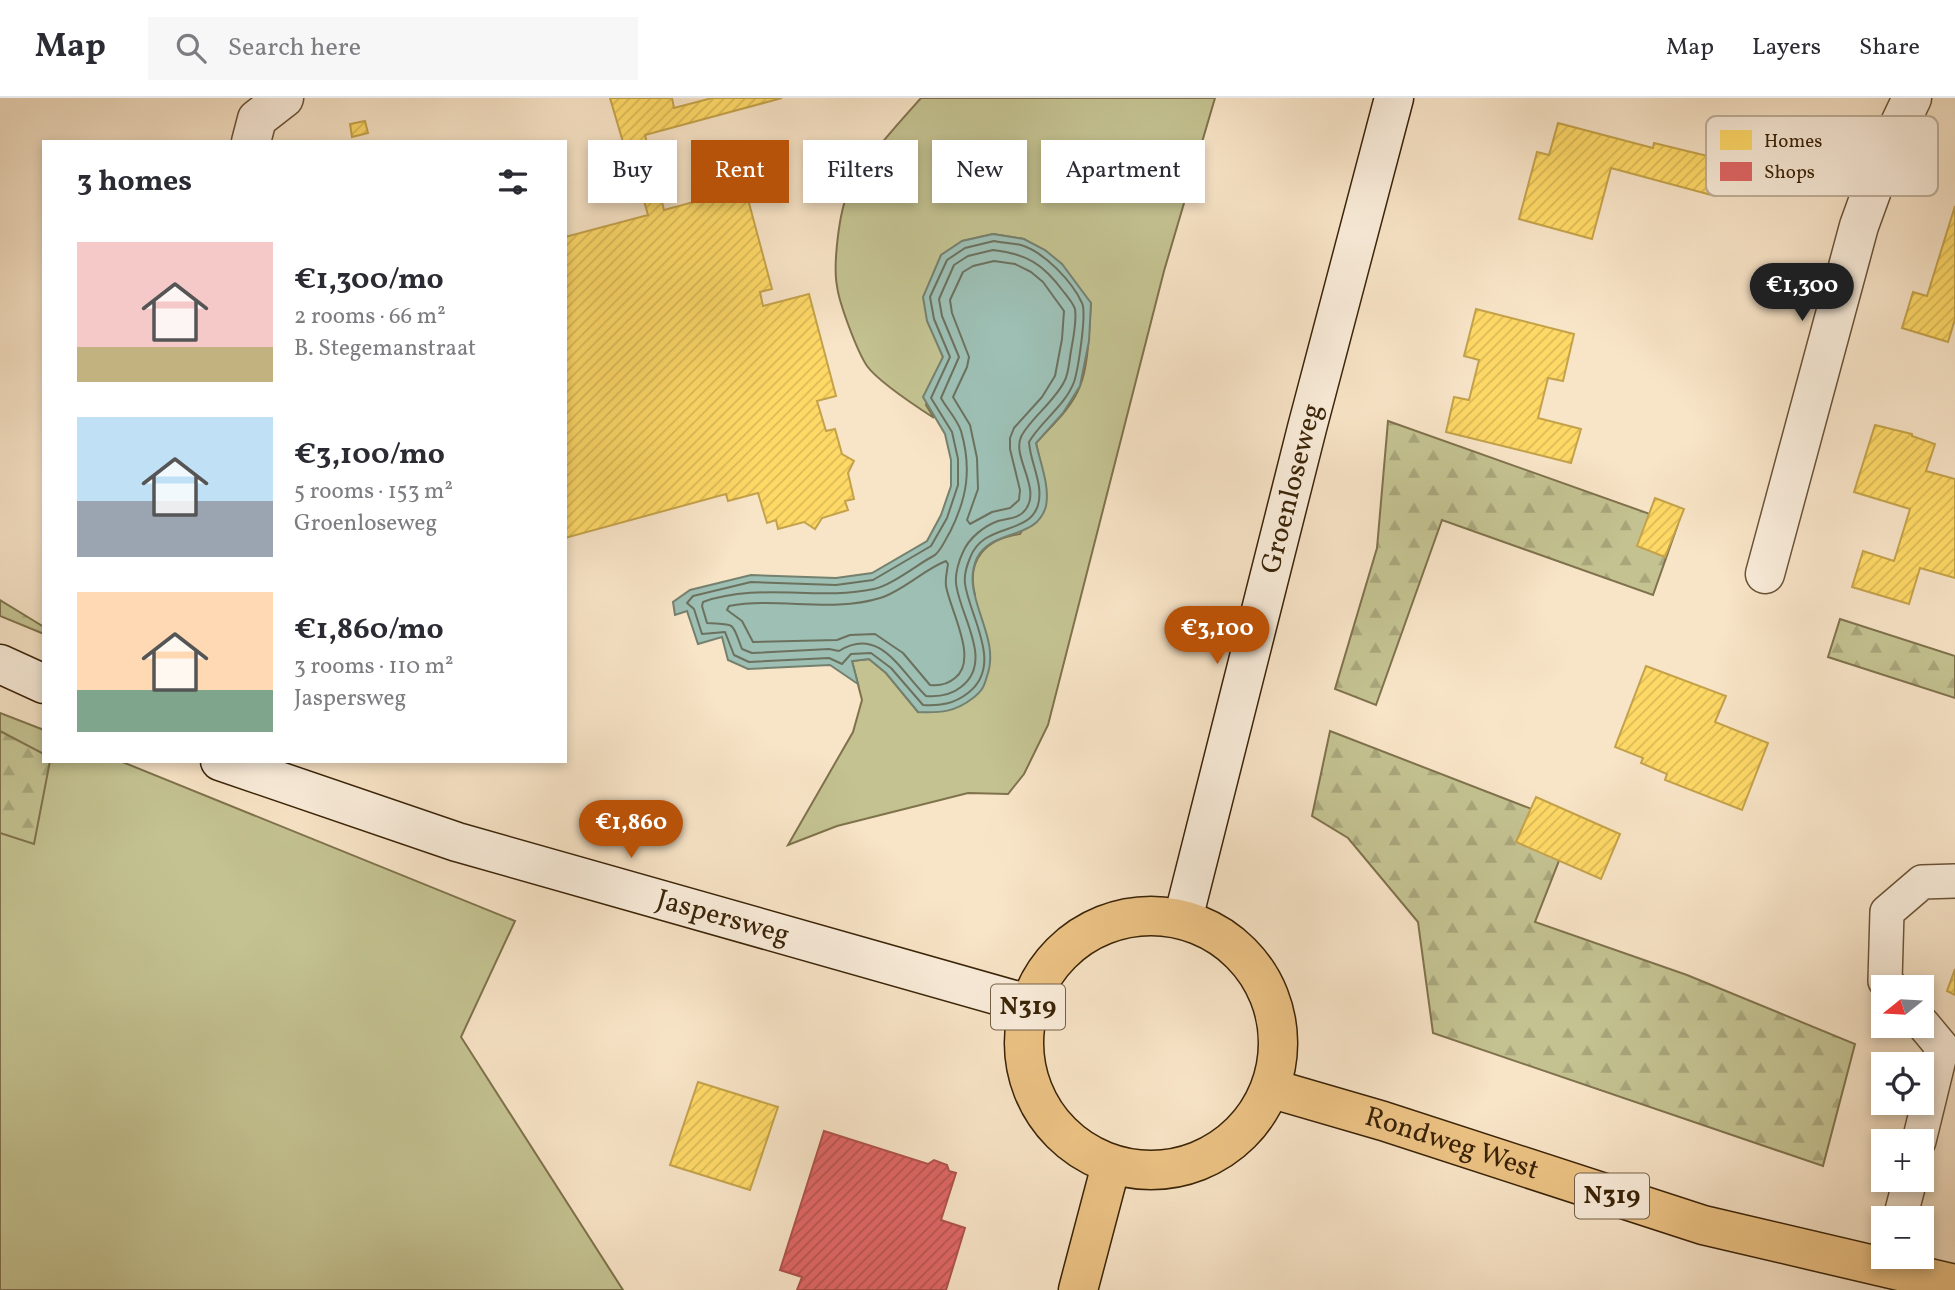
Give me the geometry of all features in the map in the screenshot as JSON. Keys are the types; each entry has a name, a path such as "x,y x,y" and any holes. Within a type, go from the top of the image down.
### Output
{"main road":[{"name":"N319","path":"1135,915 1183,919 1232,944 1266,987 1279,1041 1273,1089 1241,1134 1203,1160 1157,1171 1111,1165 1067,1140 1036,1102 1023,1054 1028,1004 1051,961 1089,930 1135,915"},
{"name":"Rondweg West","path":"1273,1089 1396,1125 1703,1225 1871,1259"},
{"path":"1077,1290 1111,1165"},
{"name":"Rondweg West","path":"1908,1269 1955,1284"}],"street":[{"path":"252,140 257,119 284,98"},
{"name":"Groenloseweg","path":"1183,919 1307,428 1394,98"},
{"path":"1903,116 1912,98"},
{"path":"1765,574 1859,226 1870,196"},
{"path":"0,664 42,683"},
{"name":"Jaspersweg","path":"226,763 457,842 1028,1004"}],"lane":[{"path":"1885,975 1887,912 1922,882 1955,881"},
{"path":"1921,1129 1939,1040"}],"green space":[{"path":"921,98 1215,98 1203,140 1041,140 1041,203 1184,203 1164,271 1048,725 1024,774 1008,794 968,793 837,826 788,845 853,732 862,700 852,661 869,659 886,673 918,712 975,595 973,571 976,561 988,546 1020,534 1046,488 1036,443 1072,402 1080,386 1088,345 1091,303 1024,239 993,234 962,241 936,339 943,357 926,405 934,418 872,372 858,350 841,304 836,277 836,252 844,203 918,203 918,140 884,140"},
{"path":"1388,421 1678,524 1653,595 1442,520 1376,705 1335,689 1377,548"},
{"path":"0,600 42,626 42,633 0,616"},
{"path":"1840,619 1955,656 1955,698 1828,657"},
{"path":"0,713 42,729 42,763 125,763 515,921 461,1037 623,1290 0,1290"},
{"path":"0,731 42,753 42,763 50,763 34,844 0,833"},
{"path":"1330,731 1573,825 1535,922 1687,975 1855,1044 1823,1166 1433,1033 1418,922 1348,838 1312,816"}],"water":[{"path":"993,234 1024,239 1045,250 1062,264 1091,303 1089,341 1080,386 1063,413 1036,443 1046,482 1046,506 1034,525 993,542 984,549 977,558 973,572 976,601 989,646 990,661 981,691 954,709 918,712 886,673 869,659 852,661 858,684 830,665 748,669 728,660 722,637 698,644 687,611 675,615 673,602 690,590 751,575 836,578 872,573 927,541 941,515 951,486 951,460 945,434 923,397 943,357 927,321 923,297 941,255 962,241"}],"building: Homes":[{"path":"610,98 672,98 674,108 712,98 782,98 645,135 646,140 622,140"},
{"path":"365,121 368,133 352,137 350,124"},
{"path":"1558,123 1653,148 1654,143 1706,156 1706,194 1611,168 1592,239 1519,219 1537,152 1549,155"},
{"path":"645,203 662,203 664,210 691,203 749,203 772,289 760,292 763,306 809,294 836,396 817,401 826,431 835,429 842,454 854,461 848,473 854,499 845,501 848,510 822,518 815,529 804,522 778,529 776,520 767,523 758,493 728,501 726,494 567,537 567,236 648,215"},
{"path":"1955,206 1955,319 1948,342 1902,328 1913,292 1927,296"},
{"path":"1476,309 1574,334 1563,381 1548,378 1538,418 1581,429 1571,463 1446,432 1454,397 1469,400 1479,360 1464,356"},
{"path":"1875,425 1912,434 1935,444 1926,471 1955,479 1955,578 1920,568 1909,604 1852,587 1863,551 1894,561 1910,509 1854,492"},
{"path":"1655,498 1684,509 1665,557 1637,546"},
{"path":"1646,666 1726,696 1715,722 1768,743 1742,810 1665,780 1667,774 1641,763 1643,758 1615,747"},
{"path":"1536,797 1620,834 1601,879 1516,842"},
{"path":"1955,969 1955,995 1947,991"},
{"path":"698,1082 778,1107 750,1190 670,1165"}],"building: Shops":[{"path":"824,1131 928,1164 934,1160 947,1165 949,1171 956,1173 941,1220 965,1228 946,1290 797,1290 802,1277 780,1270"}]}
